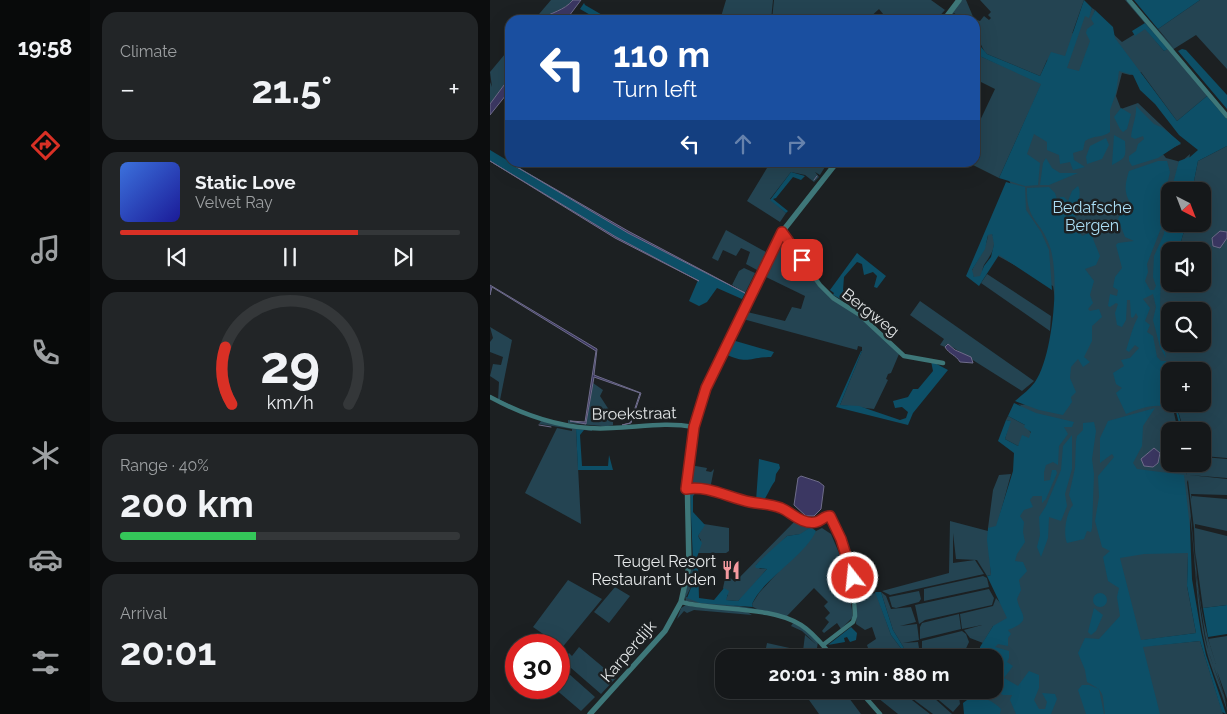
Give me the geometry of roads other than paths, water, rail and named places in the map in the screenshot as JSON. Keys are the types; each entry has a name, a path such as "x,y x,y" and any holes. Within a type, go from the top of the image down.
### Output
{"street":[{"path":"948,15 960,0"},
{"path":"1129,0 1227,116"},
{"name":"Karperdijk","path":"590,714 665,631 682,602 689,566 686,489 694,427 714,369 782,232 833,167"},
{"name":"Bergweg","path":"782,232 817,281 833,298 860,315 904,356 943,363"},
{"name":"Broekstraat","path":"490,397 530,417 583,426 611,428 676,424 694,427"},
{"path":"686,489 697,487 752,503 764,503 783,509 791,516 808,521 816,522 830,516 848,558 855,583 854,618 850,624 823,645"},
{"path":"682,602 696,606 737,610 785,618 805,628 826,649"},
{"path":"867,699 880,714"}],"waterway":[{"path":"814,180 817,176"},
{"path":"539,425 551,427"}],"place":[{"name":"Teugel Resort Restaurant Uden","path":"731,570"}],"park label":[{"name":"Bedafsche Bergen","path":"1092,216"}]}
